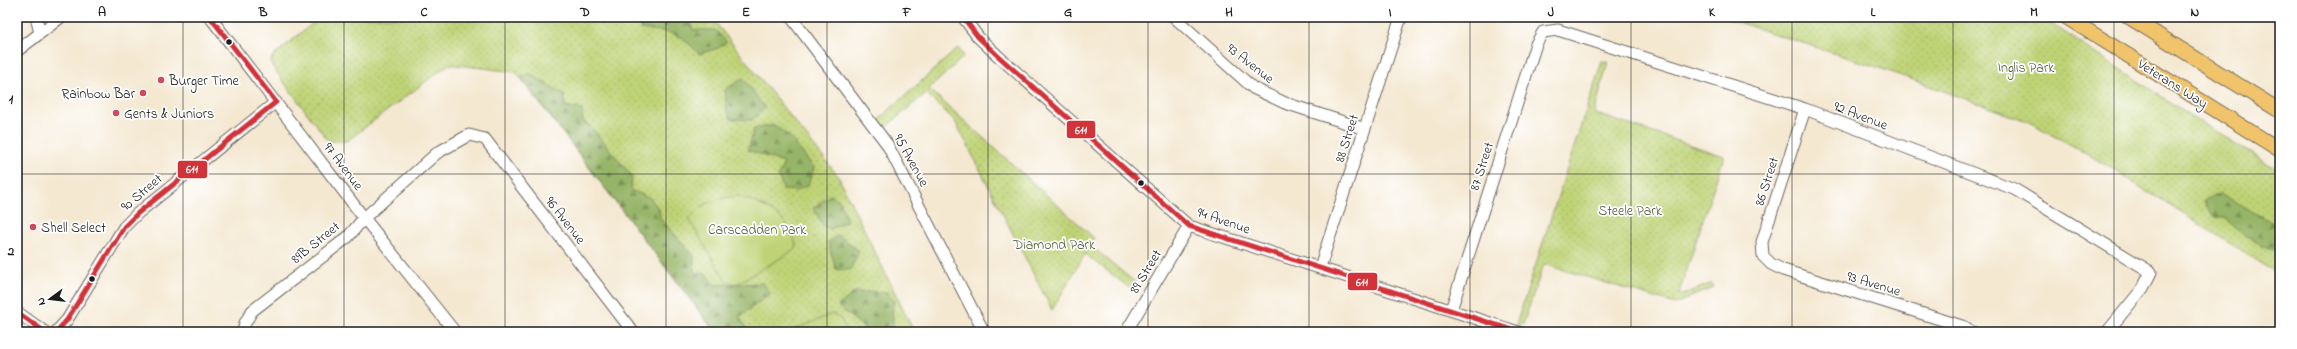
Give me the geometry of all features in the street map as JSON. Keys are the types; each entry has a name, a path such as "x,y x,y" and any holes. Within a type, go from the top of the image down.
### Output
{"main road":[{"name":"Veterans Way","path":"2066,17 2280,150"},
{"path":"2129,17 2280,111"}],"street":[{"path":"36,17 40,33"},
{"path":"17,51 61,17"},
{"name":"97 Avenue","path":"210,17 364,218 455,332"},
{"name":"95 Avenue","path":"791,17 887,144 984,332"},
{"name":"94 Avenue","path":"963,17 997,55 1189,226 1518,332"},
{"name":"93 Avenue","path":"1174,17 1253,88 1285,102 1365,129"},
{"name":"88 Street","path":"1320,267 1401,17"},
{"name":"92 Avenue","path":"1543,32 1550,30 1563,31 1805,109 2014,189 2151,272 2143,288 2107,332"},
{"name":"87 Street","path":"1451,310 1534,51 1543,32"},
{"name":"90 Street","path":"56,332 67,320 124,227 138,213 276,102"},
{"name":"86 Street","path":"1768,262 1761,251 1762,242 1805,109"},
{"name":"89B Street","path":"243,332 245,323 252,311 348,237 364,218 437,153 469,136"},
{"name":"96 Avenue","path":"469,136 485,139 633,332"},
{"name":"89 Street","path":"1126,332 1189,226"},
{"name":"93 Avenue","path":"1768,262 1783,270 1965,327 1972,332"},
{"path":"17,312 45,332"}],"green space":[{"name":"Carscadden Park","path":"320,17 711,17 838,176 914,332 715,332 516,72 449,64 347,141 328,141 271,65 272,57"},
{"path":"636,17 689,17 693,30 715,30 727,42 718,48 699,54 692,46 680,37 667,32 641,29"},
{"name":"Inglis Park","path":"1722,17 2041,17 2191,116 2280,171 2280,275 2088,154 2027,121 1877,67"},
{"name":"Diamond Park","path":"958,48 964,56 929,89 1094,238 1090,245 1136,283 1131,289 1085,254 1052,310 955,121 926,93 885,128 878,120"},
{"name":"Steele Park","path":"1602,61 1608,62 1595,110 1596,114 1724,156 1679,293 1683,295 1712,283 1714,287 1675,304 1544,264 1523,324 1516,325"},
{"path":"528,73 564,94 565,106 582,110 583,122 589,125 632,176 631,190 650,198 659,209 660,218 694,256 694,272 706,274 714,285 763,283 770,294 739,317 749,332 715,332 521,78"},
{"path":"743,78 765,108 752,120 731,119 727,111 725,90"},
{"path":"774,125 790,137 814,168 808,185 796,191 784,190 778,176 784,163 748,150 754,129"},
{"path":"2219,193 2280,227 2280,253 2257,243 2243,234 2236,229 2226,217 2214,217 2204,202"},
{"path":"830,195 840,201 847,221 830,229 824,226 813,208"},
{"path":"739,196 768,209 784,221 794,238 796,249 736,284 726,281 689,219 706,204 717,199"},
{"path":"838,235 859,251 850,270 836,269 828,242"},
{"path":"855,292 887,292 894,301 892,309 892,332 869,332 838,306"},
{"path":"832,314 841,319 847,332 788,332"}],"transit line":[{"name":"611","path":"56,332 67,320 124,227 138,213 276,102 210,17"},
{"name":"611","path":"963,17 978,37 997,55 1189,226 1518,332"},
{"name":"611","path":"17,312 45,332"}],"place":[{"name":"Burger Time","path":"161,80"},
{"name":"Rainbow Bar","path":"143,93"},
{"name":"Gents & Juniors","path":"116,113"},
{"name":"Shell Select","path":"33,227"}]}
